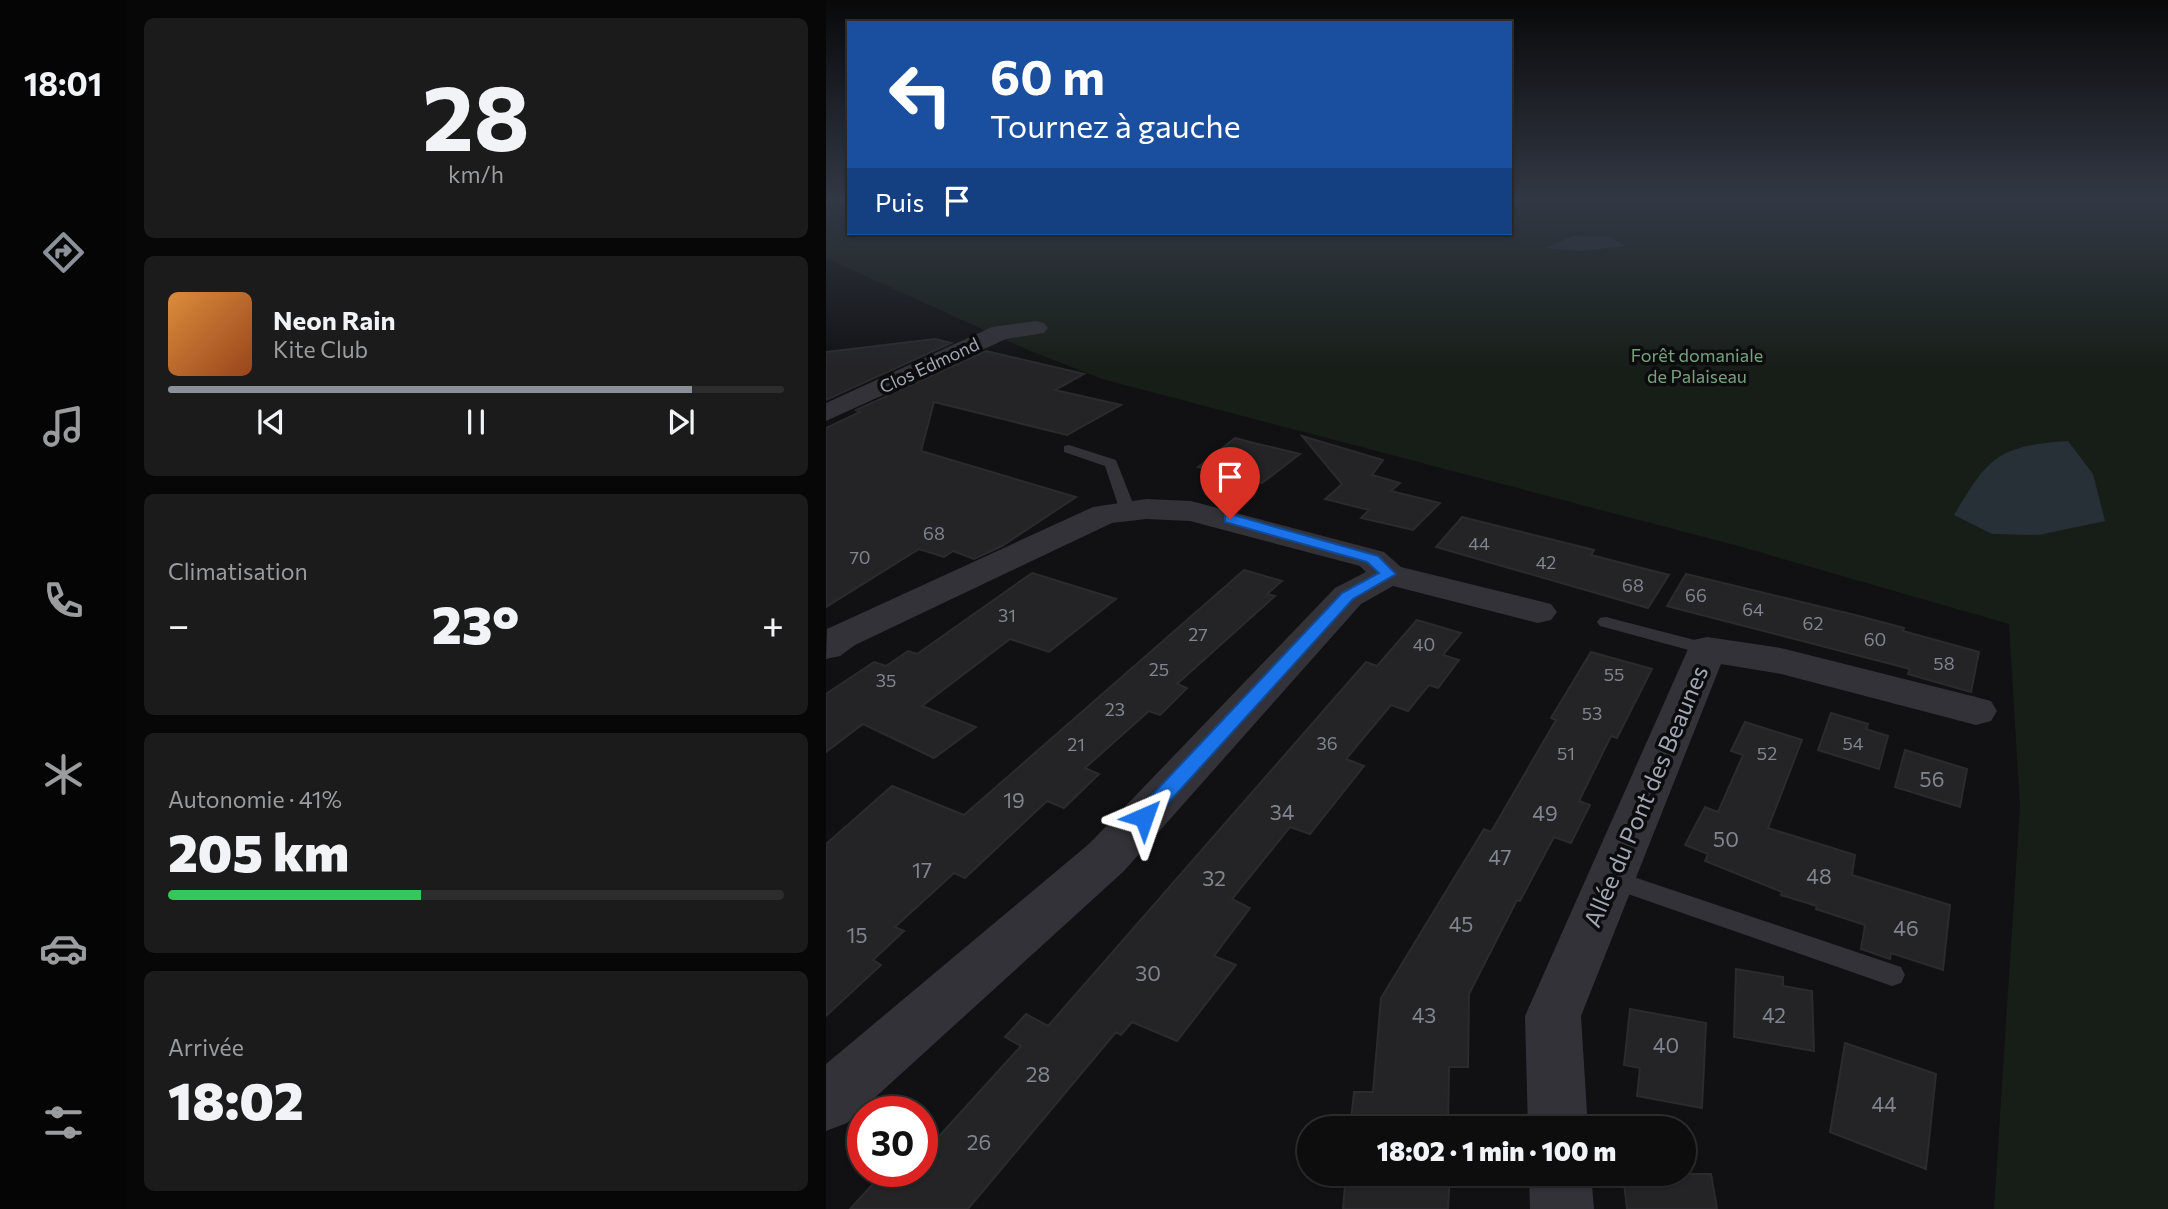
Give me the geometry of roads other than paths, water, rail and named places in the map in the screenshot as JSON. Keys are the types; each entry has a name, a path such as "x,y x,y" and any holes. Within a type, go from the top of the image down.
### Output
{"street":[{"name":"Clos Edmond","path":"826,413 1001,332 1036,328"},
{"path":"826,647 841,637 1105,514 1128,511 1183,517 1373,559 1389,574 1538,612"},
{"path":"826,1102 1107,857 1348,596 1389,574"},
{"name":"Allée du Pont des Beaunes","path":"1557,1116 1553,1016 1707,649 1781,661 1976,711"},
{"path":"1561,1186 1562,1209"}],"lane":[{"path":"1069,449 1111,463 1128,511"},
{"path":"1606,622 1707,649"},
{"path":"1610,878 1892,975"}],"park label":[{"name":"Forêt domaniale de Palaiseau","path":"1697,365"}]}
